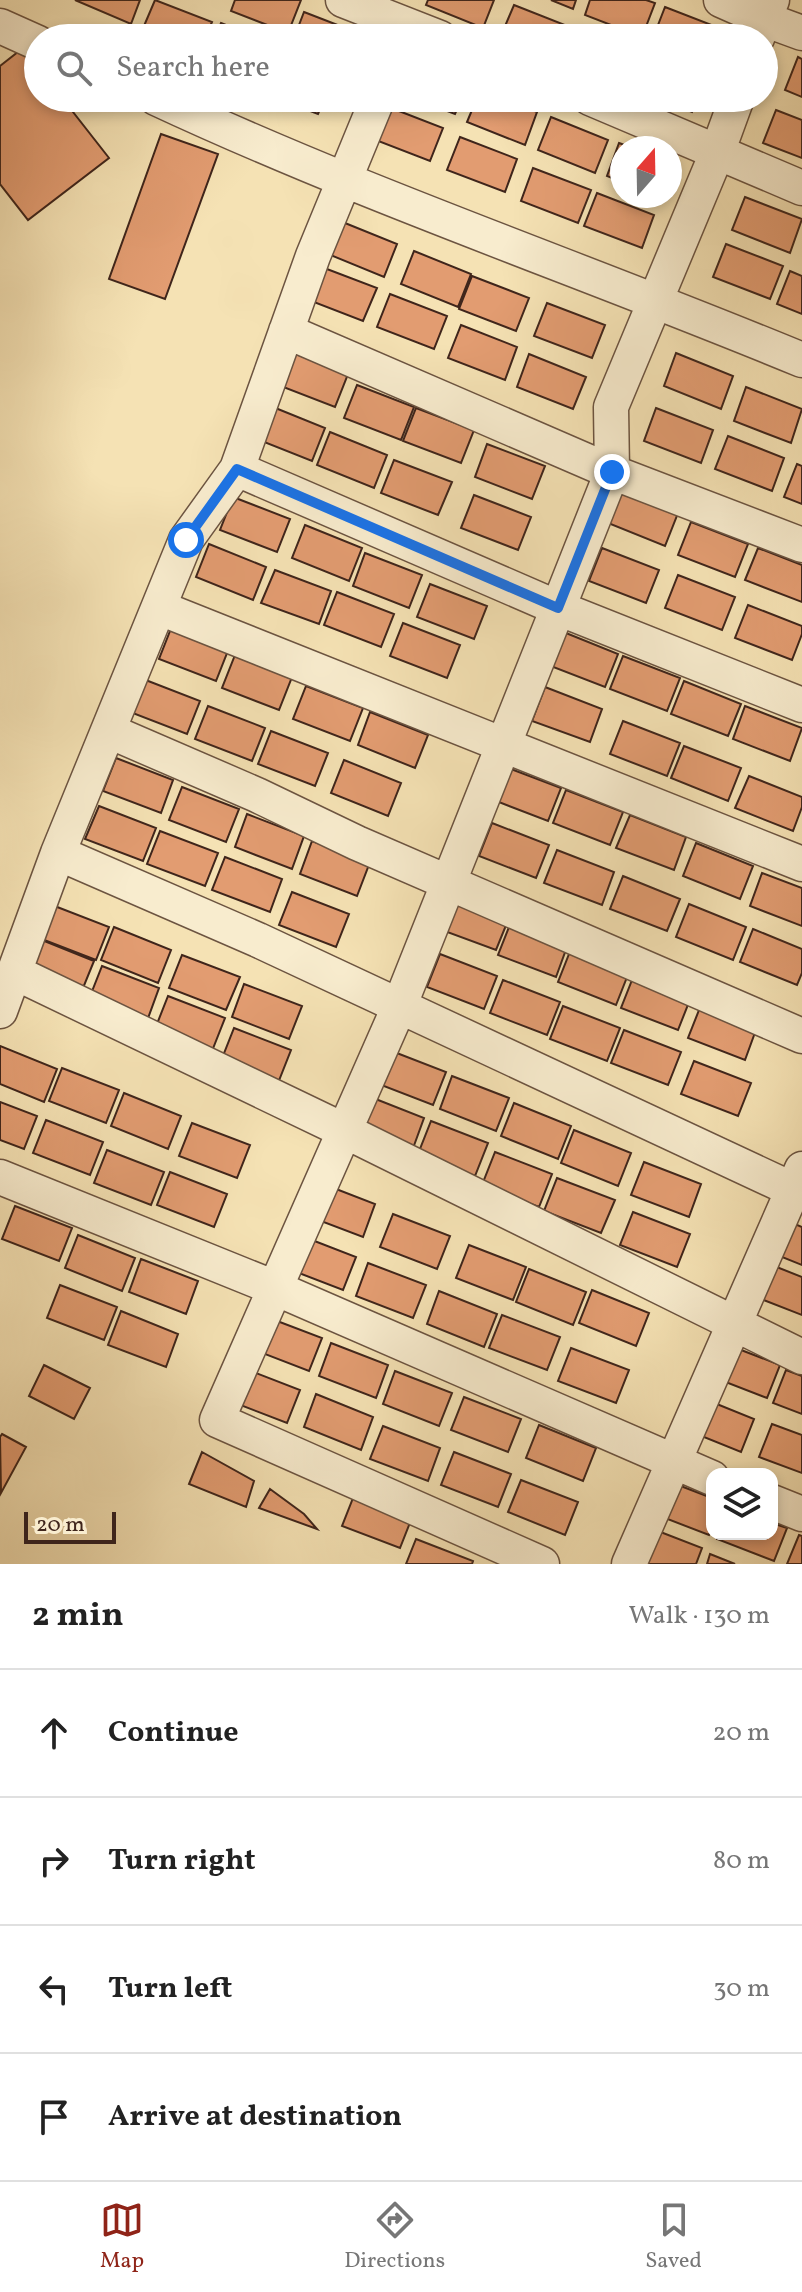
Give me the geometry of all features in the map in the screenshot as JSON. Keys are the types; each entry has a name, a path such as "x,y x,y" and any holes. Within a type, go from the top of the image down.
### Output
{"street":[{"path":"343,0 409,21"},
{"path":"721,0 802,33"},
{"path":"0,26 24,37"},
{"path":"188,112 345,180 656,299 802,360"},
{"path":"0,1011 58,853 186,540 237,469 313,256 372,112"},
{"path":"622,112 802,188"},
{"path":"542,1564 217,1420 399,1007 612,472 611,407 732,112"},
{"path":"286,331 612,472 802,545"},
{"path":"237,469 558,608 802,705"},
{"path":"160,608 802,864"},
{"path":"109,731 802,1036"},
{"path":"58,853 799,1185 629,1564"},
{"path":"14,972 345,1131 802,1357"},
{"path":"0,1177 275,1288 706,1476"},
{"path":"778,1504 802,1514"}],"building":[{"path":"75,0 140,0 131,24"},
{"path":"155,0 212,22 211,24 145,24"},
{"path":"235,0 301,0 292,24 265,24 231,11"},
{"path":"428,0 494,0 485,24 473,24 426,5"},
{"path":"551,0 576,0 573,9"},
{"path":"590,0 646,0 655,3 647,24 608,24 585,15"},
{"path":"514,5 562,24 506,24"},
{"path":"665,7 709,24 658,24"},
{"path":"304,12 335,24 299,24"},
{"path":"23,48 24,112 73,112 109,158 28,220 0,184 0,66"},
{"path":"798,57 802,59 802,97 785,90"},
{"path":"384,112 402,112 443,128 430,161 373,139"},
{"path":"471,112 537,112 525,145 467,122"},
{"path":"775,112 802,120 802,158 763,143"},
{"path":"551,117 608,140 595,173 538,150"},
{"path":"161,134 218,154 165,299 109,279"},
{"path":"460,137 517,159 505,192 447,170"},
{"path":"533,168 591,190 578,223 521,201"},
{"path":"597,193 610,198 610,208 636,208 654,215 642,248 584,226"},
{"path":"745,197 802,219 790,253 732,230"},
{"path":"340,221 397,244 384,277 328,254"},
{"path":"726,244 783,266 770,299 713,277"},
{"path":"414,251 471,274 458,307 401,284"},
{"path":"319,266 377,288 363,321 306,299"},
{"path":"790,271 802,276 802,314 777,304"},
{"path":"472,276 529,298 516,331 459,309"},
{"path":"390,294 447,316 434,349 377,327"},
{"path":"547,303 605,325 592,358 534,336"},
{"path":"461,325 517,347 505,380 448,358"},
{"path":"291,352 348,374 335,407 278,385"},
{"path":"676,353 733,376 721,409 664,386"},
{"path":"529,354 586,377 573,409 517,387"},
{"path":"357,385 414,407 401,440 344,418"},
{"path":"746,387 802,409 791,443 734,421"},
{"path":"268,405 325,428 312,461 254,438"},
{"path":"416,408 474,430 461,463 403,441"},
{"path":"656,408 713,430 701,463 644,441"},
{"path":"330,432 387,455 374,488 317,465"},
{"path":"728,436 784,458 772,491 715,469"},
{"path":"487,444 545,466 532,499 475,477"},
{"path":"394,460 452,482 438,515 381,493"},
{"path":"797,464 802,466 802,504 784,497"},
{"path":"621,490 678,513 665,546 608,523"},
{"path":"474,495 531,517 518,550 461,528"},
{"path":"233,497 290,519 277,552 220,530"},
{"path":"691,522 748,544 735,577 678,555"},
{"path":"305,525 362,548 349,581 292,558"},
{"path":"209,544 266,567 253,600 196,577"},
{"path":"602,548 659,570 646,603 589,581"},
{"path":"758,548 802,565 802,602 745,580"},
{"path":"365,553 422,575 409,608 353,586"},
{"path":"275,570 331,591 319,624 261,603"},
{"path":"678,575 735,597 722,630 665,608"},
{"path":"430,584 487,606 474,639 417,617"},
{"path":"337,592 394,614 381,647 324,625"},
{"path":"748,605 802,626 792,660 735,638"},
{"path":"403,623 460,645 447,678 390,656"},
{"path":"172,626 229,648 216,681 159,659"},
{"path":"561,631 618,654 605,687 548,665"},
{"path":"235,655 292,677 279,710 222,688"},
{"path":"623,656 680,678 667,711 610,689"},
{"path":"143,679 200,701 187,734 130,712"},
{"path":"684,681 741,704 728,736 671,714"},
{"path":"306,686 363,708 350,741 293,719"},
{"path":"545,687 602,709 590,742 532,721"},
{"path":"208,706 265,728 252,761 195,739"},
{"path":"745,706 802,728 790,761 733,739"},
{"path":"370,712 428,735 415,768 358,745"},
{"path":"623,721 680,743 667,776 610,754"},
{"path":"271,731 328,753 315,786 258,764"},
{"path":"684,746 741,768 728,801 671,778"},
{"path":"116,758 173,780 161,813 103,791"},
{"path":"344,760 401,783 388,816 331,793"},
{"path":"503,766 561,788 548,821 491,799"},
{"path":"749,776 802,797 802,807 793,831 735,808"},
{"path":"182,787 239,809 226,842 169,820"},
{"path":"566,790 623,812 610,845 553,823"},
{"path":"99,806 156,828 143,861 85,839"},
{"path":"247,814 304,836 292,869 235,847"},
{"path":"630,815 686,837 674,870 616,848"},
{"path":"492,823 549,845 536,878 479,856"},
{"path":"160,831 218,853 205,886 147,864"},
{"path":"312,841 370,862 357,896 300,874"},
{"path":"696,843 753,866 740,899 683,876"},
{"path":"557,850 614,872 602,905 544,883"},
{"path":"225,857 282,879 270,912 212,890"},
{"path":"762,873 802,888 802,926 750,906"},
{"path":"623,876 680,899 667,931 610,909"},
{"path":"292,892 349,914 336,947 279,925"},
{"path":"452,896 509,918 496,950 439,929"},
{"path":"689,904 746,927 733,960 676,937"},
{"path":"52,905 109,927 96,960 39,938"},
{"path":"511,922 568,944 556,977 498,955"},
{"path":"114,927 171,950 158,983 101,960"},
{"path":"753,929 802,949 802,973 797,985 740,962"},
{"path":"37,938 94,961 81,993 24,971"},
{"path":"571,949 629,972 616,1005 558,982"},
{"path":"440,954 497,976 484,1009 427,987"},
{"path":"182,955 240,977 226,1010 169,988"},
{"path":"102,966 159,988 147,1021 89,999"},
{"path":"634,975 691,997 678,1030 621,1008"},
{"path":"503,980 560,1002 547,1035 490,1013"},
{"path":"244,984 302,1006 289,1039 232,1017"},
{"path":"168,996 225,1018 212,1051 155,1029"},
{"path":"701,1005 757,1027 745,1060 688,1038"},
{"path":"563,1006 620,1028 607,1061 550,1039"},
{"path":"234,1028 291,1050 278,1083 221,1061"},
{"path":"624,1030 681,1052 668,1085 611,1063"},
{"path":"0,1046 57,1069 44,1102 0,1084"},
{"path":"389,1050 446,1072 433,1105 376,1083"},
{"path":"694,1061 751,1083 738,1116 681,1094"},
{"path":"62,1068 119,1090 106,1123 49,1101"},
{"path":"452,1076 509,1098 496,1131 440,1109"},
{"path":"124,1093 181,1116 168,1149 111,1126"},
{"path":"368,1096 424,1118 412,1151 355,1129"},
{"path":"0,1102 37,1116 24,1149 0,1140"},
{"path":"514,1103 571,1126 558,1159 501,1136"},
{"path":"46,1120 103,1142 90,1175 33,1153"},
{"path":"431,1121 488,1143 475,1176 418,1154"},
{"path":"192,1123 250,1145 237,1178 179,1156"},
{"path":"574,1130 631,1153 618,1186 561,1163"},
{"path":"107,1150 164,1172 151,1205 94,1183"},
{"path":"495,1152 552,1174 539,1207 482,1185"},
{"path":"644,1162 701,1184 689,1217 631,1195"},
{"path":"170,1172 227,1194 214,1227 157,1205"},
{"path":"557,1178 615,1200 601,1233 544,1211"},
{"path":"318,1182 375,1204 363,1237 305,1215"},
{"path":"15,1206 72,1228 59,1261 2,1239"},
{"path":"633,1212 690,1234 677,1267 620,1245"},
{"path":"393,1214 450,1236 437,1269 380,1247"},
{"path":"790,1222 802,1227 802,1265 777,1255"},
{"path":"78,1235 135,1258 122,1291 65,1268"},
{"path":"299,1235 356,1257 343,1290 286,1268"},
{"path":"469,1245 526,1267 513,1300 456,1278"},
{"path":"141,1259 198,1281 186,1314 129,1292"},
{"path":"368,1263 426,1285 413,1318 356,1296"},
{"path":"769,1264 802,1277 802,1315 756,1297"},
{"path":"529,1269 586,1292 573,1325 516,1302"},
{"path":"60,1285 117,1307 104,1340 47,1318"},
{"path":"592,1290 649,1313 636,1346 579,1323"},
{"path":"439,1291 497,1314 484,1347 427,1324"},
{"path":"121,1311 178,1334 166,1367 108,1345"},
{"path":"502,1315 560,1337 547,1370 489,1348"},
{"path":"264,1316 322,1338 309,1371 252,1349"},
{"path":"331,1343 388,1365 376,1398 319,1376"},
{"path":"723,1343 780,1365 767,1398 710,1376"},
{"path":"571,1348 629,1370 616,1403 558,1381"},
{"path":"44,1365 90,1388 74,1419 29,1396"},
{"path":"243,1368 300,1390 287,1423 230,1401"},
{"path":"786,1370 802,1376 802,1414 773,1403"},
{"path":"395,1371 452,1393 439,1426 383,1404"},
{"path":"316,1394 373,1417 361,1450 304,1427"},
{"path":"697,1396 754,1419 741,1452 684,1429"},
{"path":"464,1397 521,1419 508,1452 451,1430"},
{"path":"772,1424 802,1435 802,1473 759,1457"},
{"path":"539,1425 596,1448 583,1481 526,1458"},
{"path":"383,1426 440,1448 428,1481 370,1459"},
{"path":"2,1434 26,1447 1,1493 0,1437"},
{"path":"202,1452 254,1481 246,1507 189,1484"},
{"path":"454,1452 511,1474 498,1507 441,1485"},
{"path":"521,1480 578,1502 565,1535 508,1512"},
{"path":"665,1480 706,1496 706,1534 652,1513"},
{"path":"270,1489 304,1514 317,1529 259,1508"},
{"path":"355,1493 413,1515 400,1548 342,1526"},
{"path":"778,1525 787,1528 774,1561 720,1540 778,1540"},
{"path":"645,1526 702,1548 696,1564 645,1564"},
{"path":"799,1535 802,1536 802,1564 787,1564"},
{"path":"416,1539 473,1561 472,1564 406,1564"},
{"path":"710,1554 735,1564 707,1564"}],"route":[{"path":"186,540 237,469 558,608 612,472"}]}
